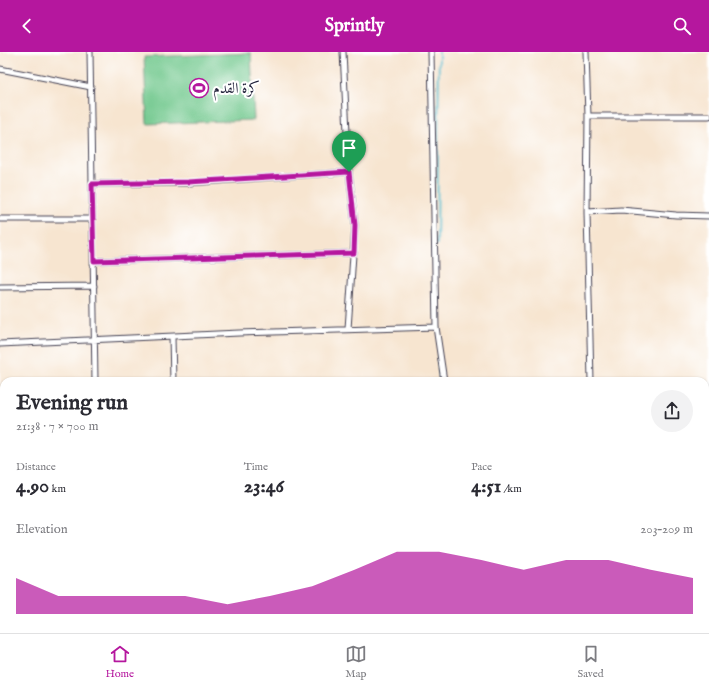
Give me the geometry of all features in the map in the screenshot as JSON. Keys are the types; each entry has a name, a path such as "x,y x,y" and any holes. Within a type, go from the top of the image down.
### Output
{"street":[{"path":"90,52 95,377"},
{"path":"343,52 349,172 355,225 348,329"},
{"path":"431,52 436,327 443,377"},
{"path":"586,52 588,116 587,212 591,377"},
{"path":"0,69 90,87"},
{"path":"588,116 709,116"},
{"path":"92,184 188,182 349,172"},
{"path":"587,212 621,210 676,215 709,216"},
{"path":"0,219 92,219"},
{"path":"94,261 354,253"},
{"path":"0,287 94,286"},
{"path":"0,344 348,329 436,327"},
{"path":"172,337 173,377"}],"green space":[{"name":"كرة القدم","path":"251,53 254,120 147,124 144,57"}],"waterway":[{"path":"437,244 439,52"},
{"path":"438,356 440,377"}],"place":[{"name":"كرة القدم","path":"199,88"}],"route":[{"path":"349,172 355,225 354,253 94,261 92,184 188,182 349,172"}]}
